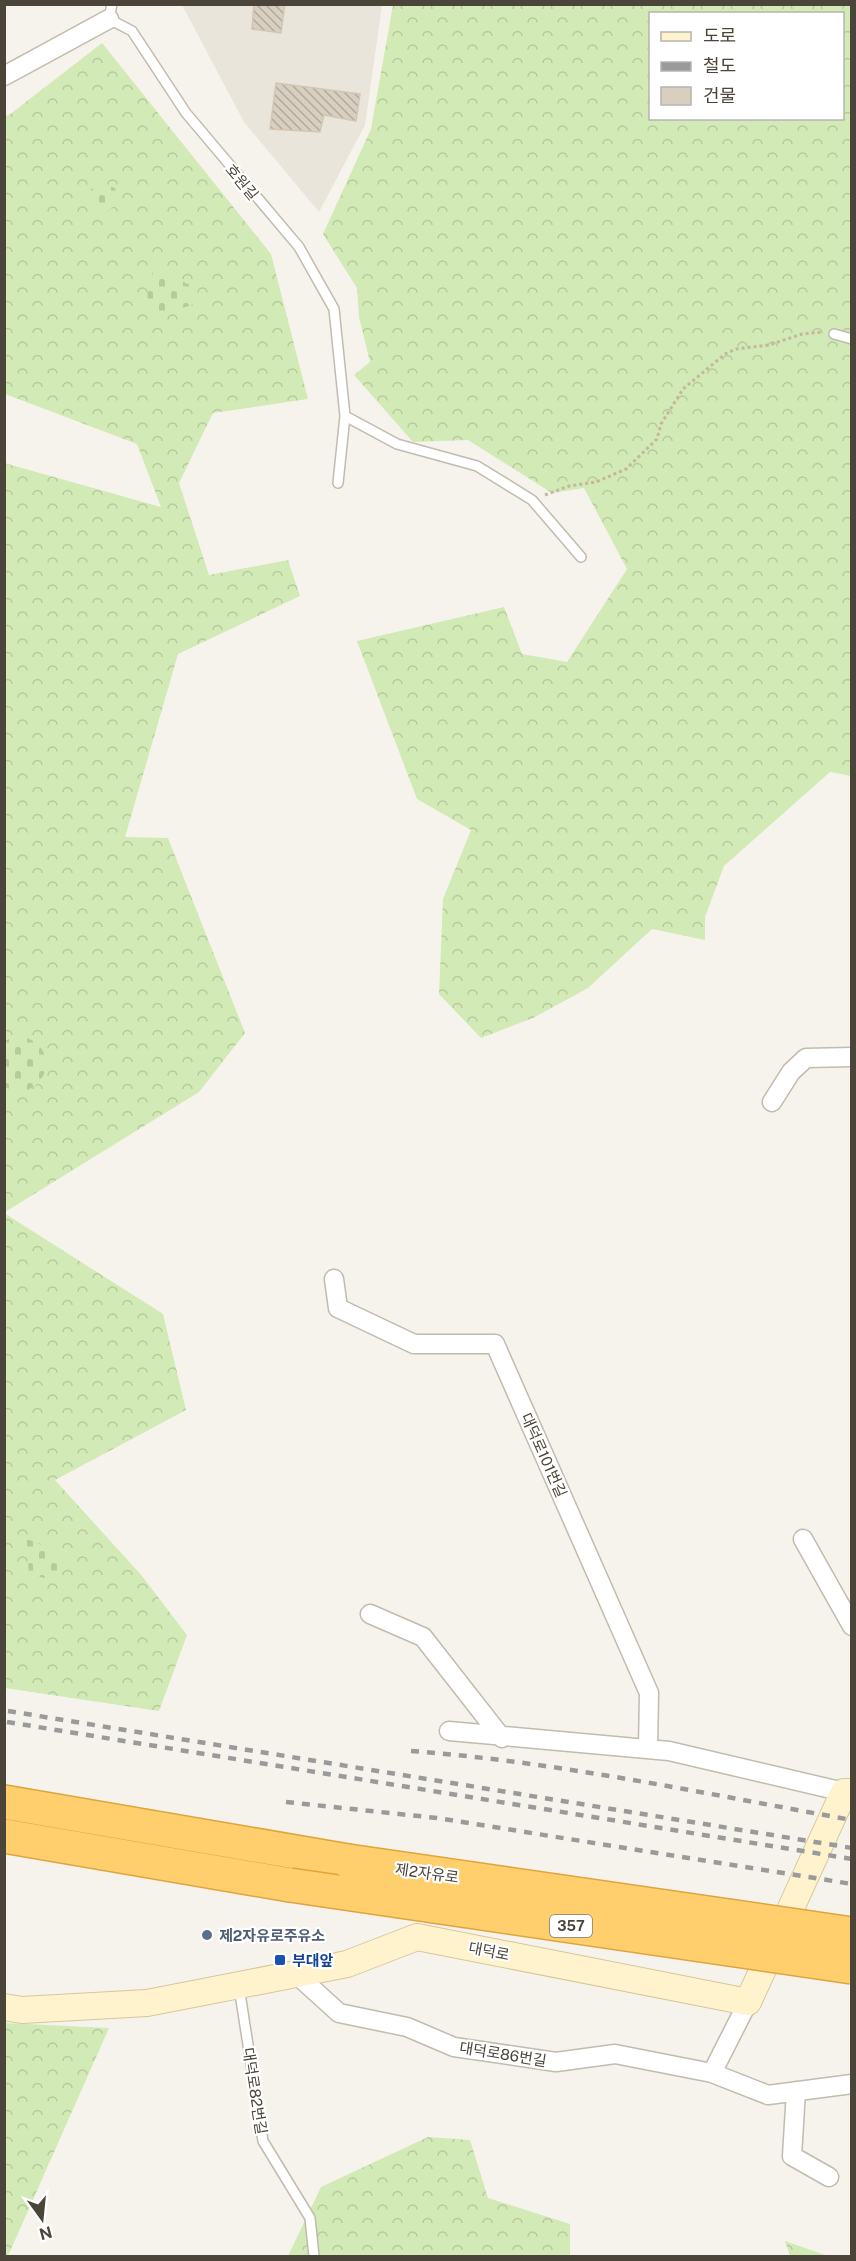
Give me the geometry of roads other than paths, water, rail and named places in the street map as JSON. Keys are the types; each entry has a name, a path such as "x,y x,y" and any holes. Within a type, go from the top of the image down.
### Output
{"highway":[{"name":"제2자유로","path":"4,1802 348,1861 852,1934"},
{"name":"357","path":"4,1836 290,1885 852,1967"}],"street":[{"name":"호원길","path":"4,76 110,12"},
{"path":"772,1102 791,1072 806,1058 852,1057"},
{"name":"대덕로101번길","path":"334,1278 338,1308 414,1344 495,1344 649,1694 648,1749"},
{"path":"803,1539 852,1626"},
{"path":"370,1614 423,1637 502,1738"},
{"path":"449,1731 502,1738 669,1751 848,1792 712,2073"},
{"name":"대덕로","path":"4,2007 22,2010 147,2002 346,1964 417,1937 748,2002"},
{"name":"대덕로86번길","path":"296,1974 339,2013 407,2027 454,2047 556,2062 615,2054 712,2073 768,2095 852,2084"},
{"path":"796,2091 792,2156 829,2176"}],"lane":[{"name":"호원길","path":"110,12 132,31 186,113 299,247 334,309 345,416 338,483"},
{"path":"834,334 852,339"},
{"path":"345,416 397,444 477,466 532,500 580,557"},
{"name":"대덕로82번길","path":"239,1985 263,2141 310,2218 314,2256"}],"railway":[{"path":"8,1711 852,1848"},
{"path":"7,1722 852,1859"},
{"path":"411,1751 577,1771 852,1820"},
{"path":"286,1802 437,1818 852,1884"}],"place":[{"name":"제2자유로주유소","path":"207,1935"},
{"name":"부대앞","path":"280,1960"}]}
